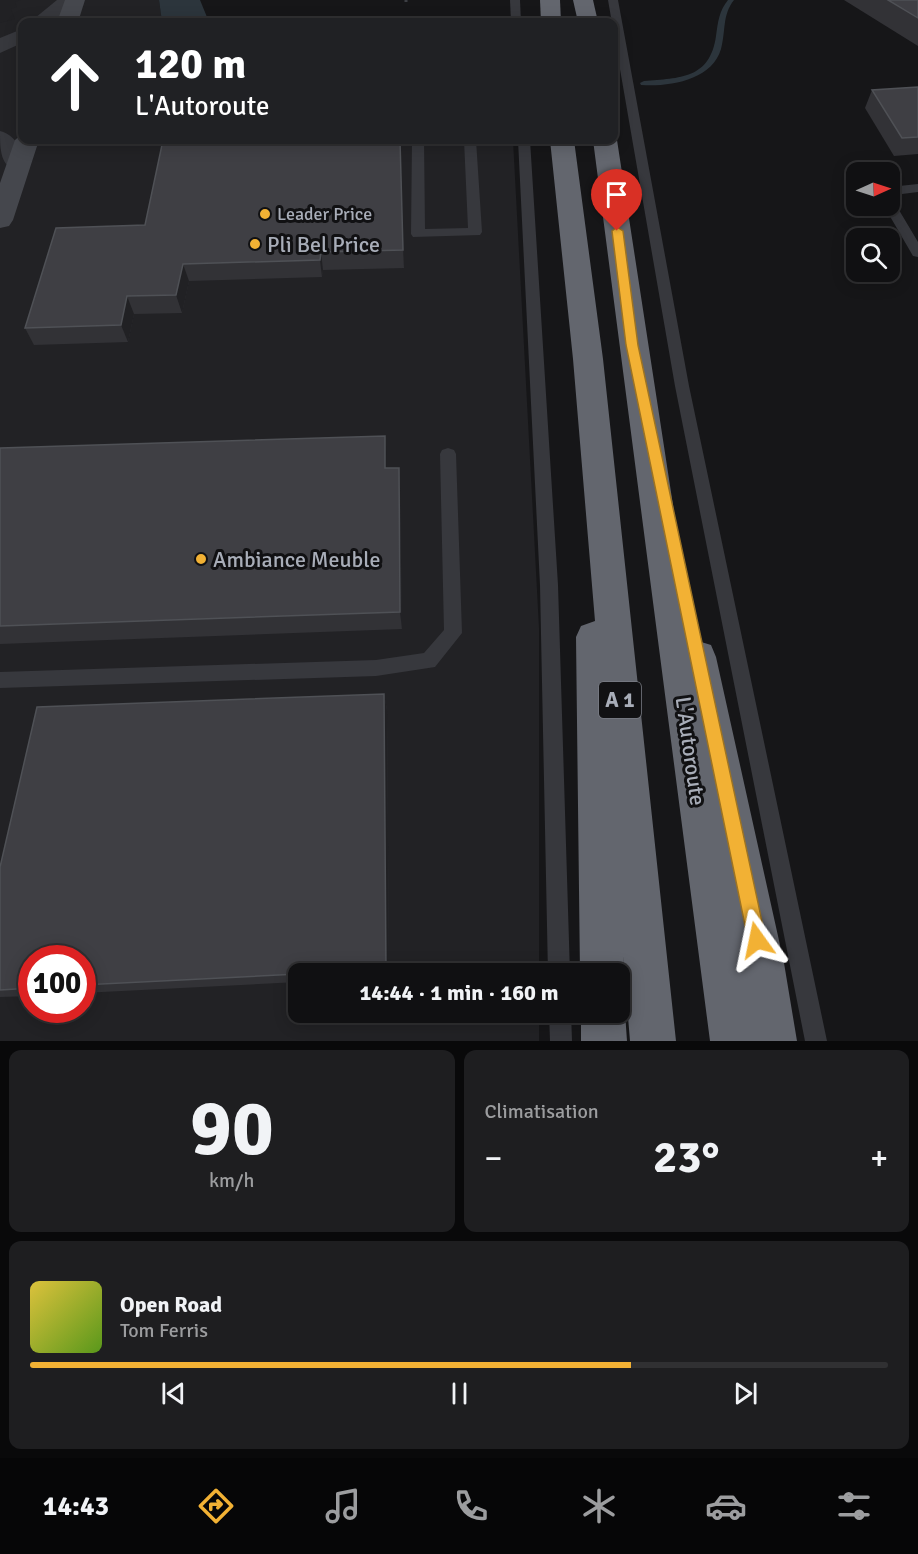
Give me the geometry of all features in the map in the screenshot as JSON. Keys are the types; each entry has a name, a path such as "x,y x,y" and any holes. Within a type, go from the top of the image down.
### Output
{"highway":[{"path":"550,0 551,18"},
{"path":"584,0 588,18"},
{"path":"589,0 589,18"},
{"name":"A 1","path":"562,144 588,359 653,1041"},
{"name":"L'Autoroute","path":"606,144 632,345 733,1041"},
{"path":"632,345 762,963 774,1041"},
{"path":"588,359 602,963"},
{"path":"603,1023 604,1041"}],"main road":[{"path":"69,18 75,0"},
{"path":"0,220 26,144"}],"street":[{"path":"47,18 70,0"},
{"path":"0,46 18,37"},
{"path":"0,138 19,163"}],"lane":[{"path":"515,0 516,18"},
{"path":"613,0 616,18"},
{"path":"618,29 697,467 816,1041"},
{"path":"418,144 418,234 476,232 470,144"},
{"path":"524,144 549,585 559,963"},
{"path":"918,188 899,190 890,195 890,205 918,253"},
{"path":"0,680 376,668 429,661 453,633 447,454"},
{"path":"560,1023 561,1041"}],"shaded area":[{"path":"0,0 159,0 161,18 18,18 18,144 513,144 539,628 539,963 288,963 288,1023 539,1023 539,1041 0,1041"},
{"path":"159,0 200,0 207,18 161,18"}],"building":[{"path":"888,0 918,0 918,18"},
{"path":"918,87 918,137 902,138 872,90"},
{"name":"Pli Bel Price","path":"162,144 400,144 403,250 321,252 320,260 183,264 176,295 127,296 121,325 25,328 56,228 145,225"},
{"name":"Ambiance Meuble","path":"385,436 385,468 399,468 400,612 0,626 0,448"},
{"path":"384,694 386,963 288,963 288,975 96,984 96,945 18,945 18,989 0,990 0,867 37,707"}],"waterway":[{"path":"644,83 684,78 704,70 712,61 717,50 722,16 731,0"}],"place":[{"name":"Leader Price","path":"265,214"},
{"name":"Pli Bel Price","path":"255,244"},
{"name":"Ambiance Meuble","path":"201,559"}],"route":[{"path":"617,231 632,345 757,940"}]}
